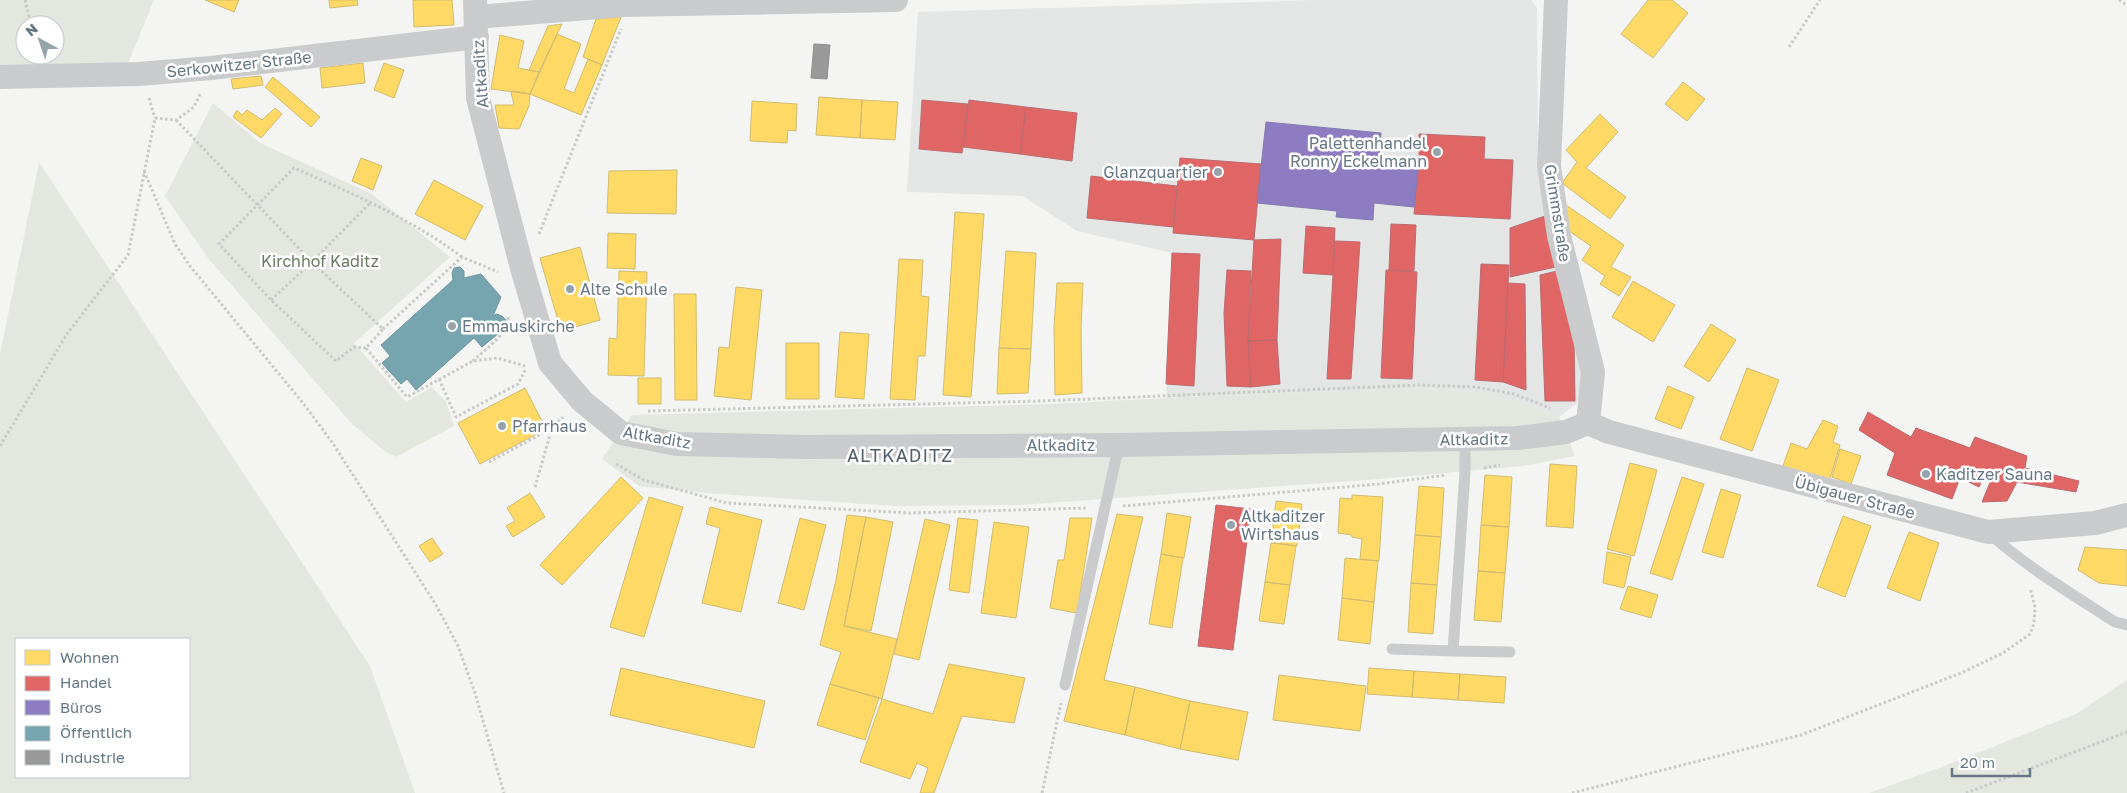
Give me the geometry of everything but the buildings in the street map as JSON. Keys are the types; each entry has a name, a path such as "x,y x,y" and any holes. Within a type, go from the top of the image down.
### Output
{"street":[{"name":"Serkowitzer Straße","path":"0,77 139,74 211,68 476,18 624,5 896,0"},
{"name":"Grimmstraße","path":"1556,0 1549,166 1559,236 1593,372 1582,426"},
{"name":"Altkaditz","path":"476,18 478,98 522,268 539,365 621,433 677,444 806,447 1119,445 1518,438 1566,432 1582,426"},
{"name":"Übigauer Straße","path":"1582,426 1988,532 2095,523 2127,515"}],"lane":[{"path":"1453,651 1465,472 1465,439"},
{"name":"Altkaditz","path":"1065,685 1119,445"},
{"path":"1988,532 2023,562 2115,622 2127,626"},
{"path":"1392,649 1510,652"}],"path":[{"path":"25,0 29,15"},
{"path":"1789,47 1820,0"},
{"path":"2119,0 2127,5"},
{"path":"537,238 626,17 624,5"},
{"path":"176,120 194,107 211,68"},
{"path":"0,446 67,334 128,255 155,118 176,120 312,262 383,330"},
{"path":"501,273 462,257 444,244 371,202 294,168 219,244 271,300 336,361 354,347 366,348 407,397 473,361 502,334 509,320 508,310"},
{"path":"144,171 176,244 190,266 303,403 332,442 436,605 458,646 475,693 504,793"},
{"path":"271,300 312,262 371,202"},
{"path":"366,348 462,257"},
{"path":"473,361 497,358 539,365"},
{"path":"439,379 456,417 518,384 539,365"},
{"path":"643,411 1041,400 1420,384 1476,387 1514,394 1558,411 1582,426"},
{"path":"489,462 552,428 582,401"},
{"path":"535,487 552,428"},
{"path":"616,464 644,480 727,503 910,513 1104,508 1380,484 1465,472 1506,464 1518,438"},
{"path":"1572,793 1800,735 1961,673 2003,652 2030,634 2034,623 2035,607 2023,562"},
{"path":"1042,793 1065,685"},
{"path":"1966,793 2127,732"}],"shaded area":[{"path":"1318,0 1531,0 1537,8 1538,178 1545,216 1579,337 1584,386 1576,404 1559,417 1526,404 1477,392 1424,389 1166,398 1172,253 1077,231 1023,196 907,192 918,12"}],"green space":[{"path":"0,0 154,0 126,68 0,65"},
{"name":"Kirchhof Kaditz","path":"213,103 260,143 372,194 450,257 354,343 406,402 432,387 446,402 454,426 396,457 386,452 351,423 208,258 165,196"},
{"path":"39,162 370,666 415,793 0,793 0,355"},
{"path":"1424,389 1477,392 1526,404 1559,417 1575,456 1523,466 1367,480 1020,505 896,506 705,493 639,486 602,459 632,415 1052,404 1267,393"},
{"path":"2127,680 2127,793 1869,793 1939,768 2076,714"}],"place":[{"name":"Palettenhandel Ronny Eckelmann","path":"1437,152"},
{"name":"Glanzquartier","path":"1218,172"},
{"name":"Alte Schule","path":"570,289"},
{"name":"Emmauskirche","path":"452,326"},
{"name":"Pfarrhaus","path":"502,426"},
{"name":"Kaditzer Sauna","path":"1926,474"},
{"name":"Altkaditzer Wirtshaus","path":"1231,525"}],"district":[{"name":"ALTKADITZ","path":"900,456"}]}
